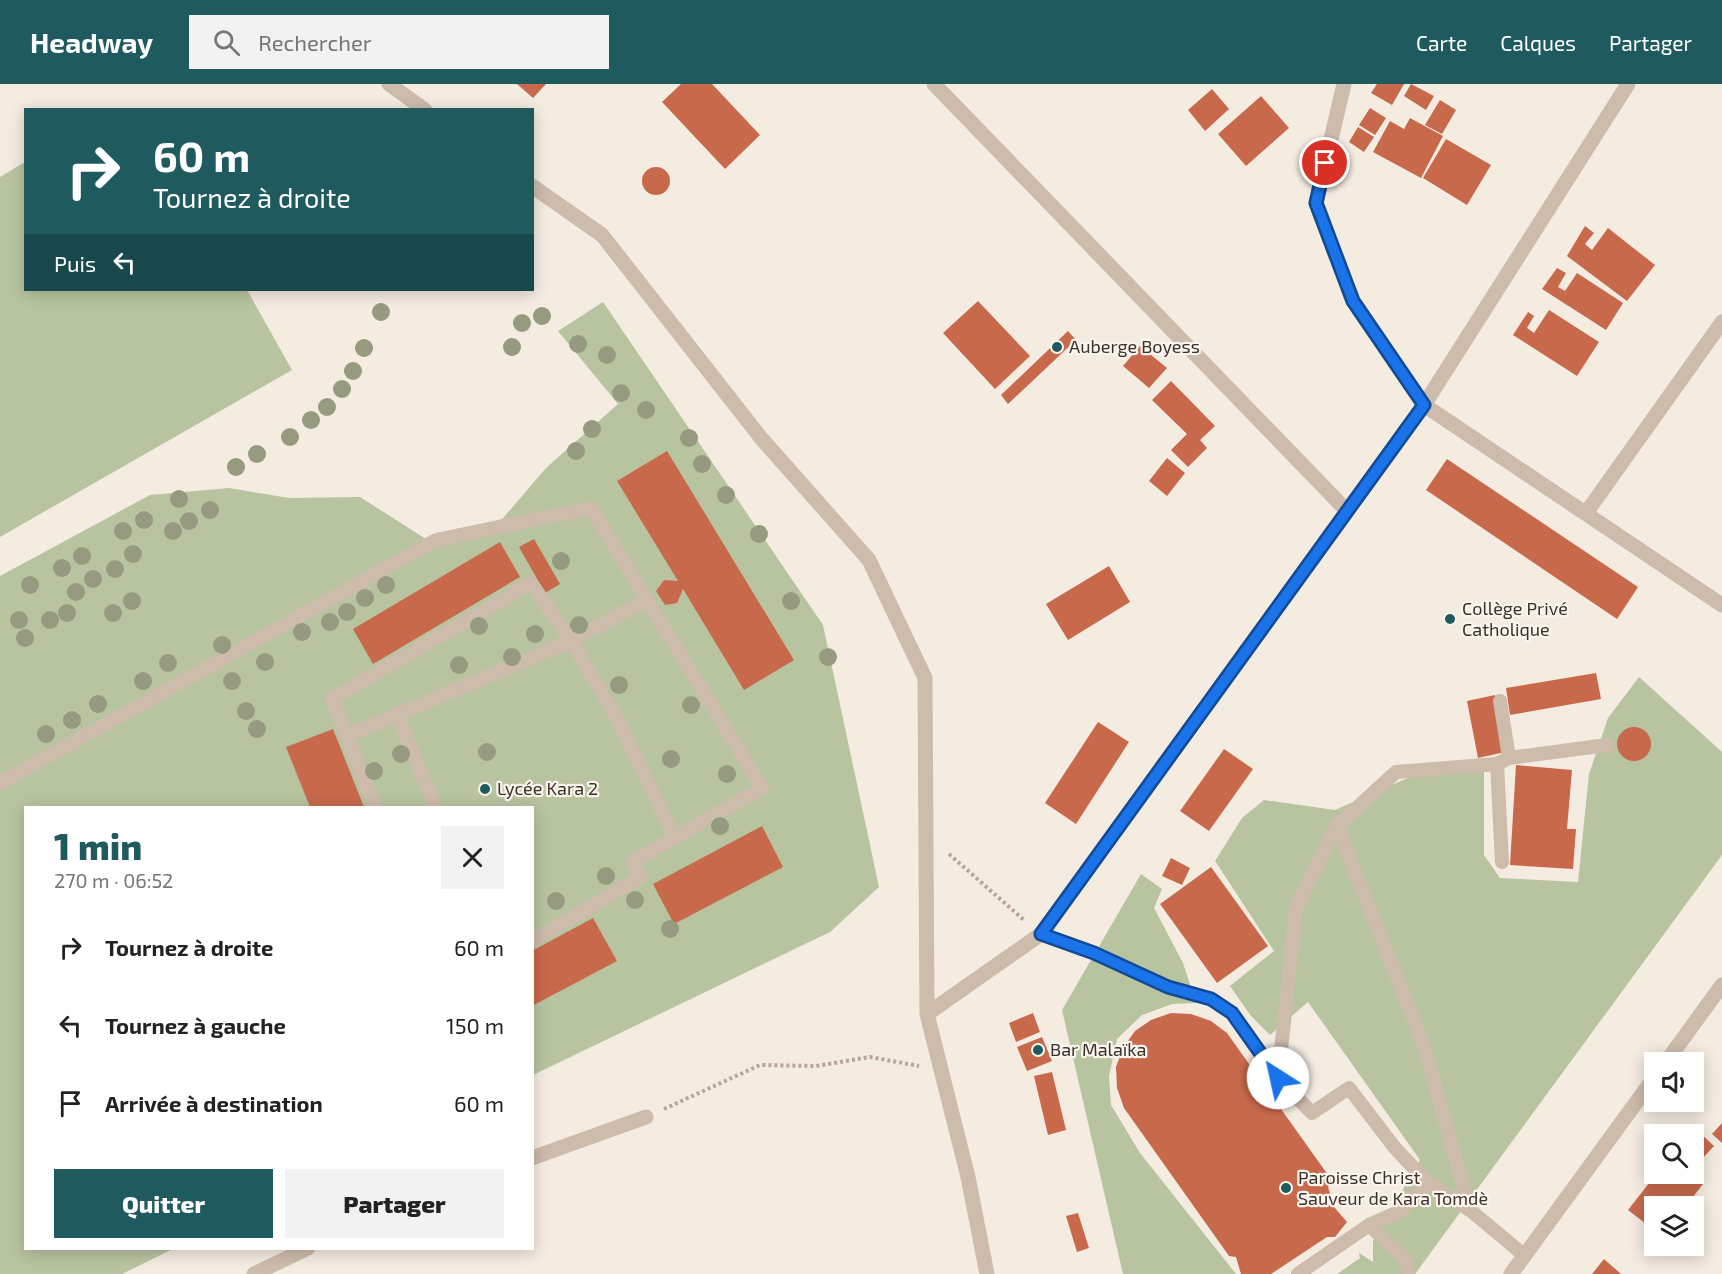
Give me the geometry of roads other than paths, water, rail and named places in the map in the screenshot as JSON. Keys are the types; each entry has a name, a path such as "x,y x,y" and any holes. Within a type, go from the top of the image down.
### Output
{"street":[{"path":"389,84 422,108"},
{"path":"934,84 1347,511"},
{"path":"1344,84 1316,203 1353,301 1424,405 1722,605"},
{"path":"927,1014 1041,934 1424,405 1628,84"},
{"path":"534,187 602,235 761,438 869,560 925,678 927,1014 968,1177 987,1274"},
{"path":"1586,513 1722,322"},
{"path":"1673,1052 1722,985"},
{"path":"1511,1274 1644,1092"},
{"path":"534,1157 646,1117"},
{"path":"254,1274 304,1250"}],"lane":[{"path":"0,783 436,540 591,508 762,788 632,862 641,877 534,940"},
{"path":"375,806 332,699 531,584 571,641 615,715 675,838"},
{"path":"347,736 571,641 647,600"},
{"path":"1500,701 1503,761 1502,862"},
{"path":"398,714 435,806"},
{"path":"1278,1078 1296,908 1337,826 1396,772 1503,761 1607,745"},
{"path":"1337,826 1424,1046 1470,1210"},
{"path":"1041,934 1094,953 1168,987 1211,999 1232,1013 1278,1078 1312,1113 1349,1088 1395,1148 1428,1183 1470,1210 1525,1256"},
{"path":"1298,1274 1369,1225 1401,1211 1428,1183"},
{"path":"1369,1225 1406,1260 1409,1274"}],"place":[{"name":"Auberge Boyess","path":"1057,347"},
{"name":"Collège Privé Catholique","path":"1450,619"},
{"name":"Lycée Kara 2","path":"485,789"},
{"name":"Bar Malaïka","path":"1038,1050"},
{"name":"Paroisse Christ Sauveur de Kara Tomdè","path":"1286,1188"}]}
